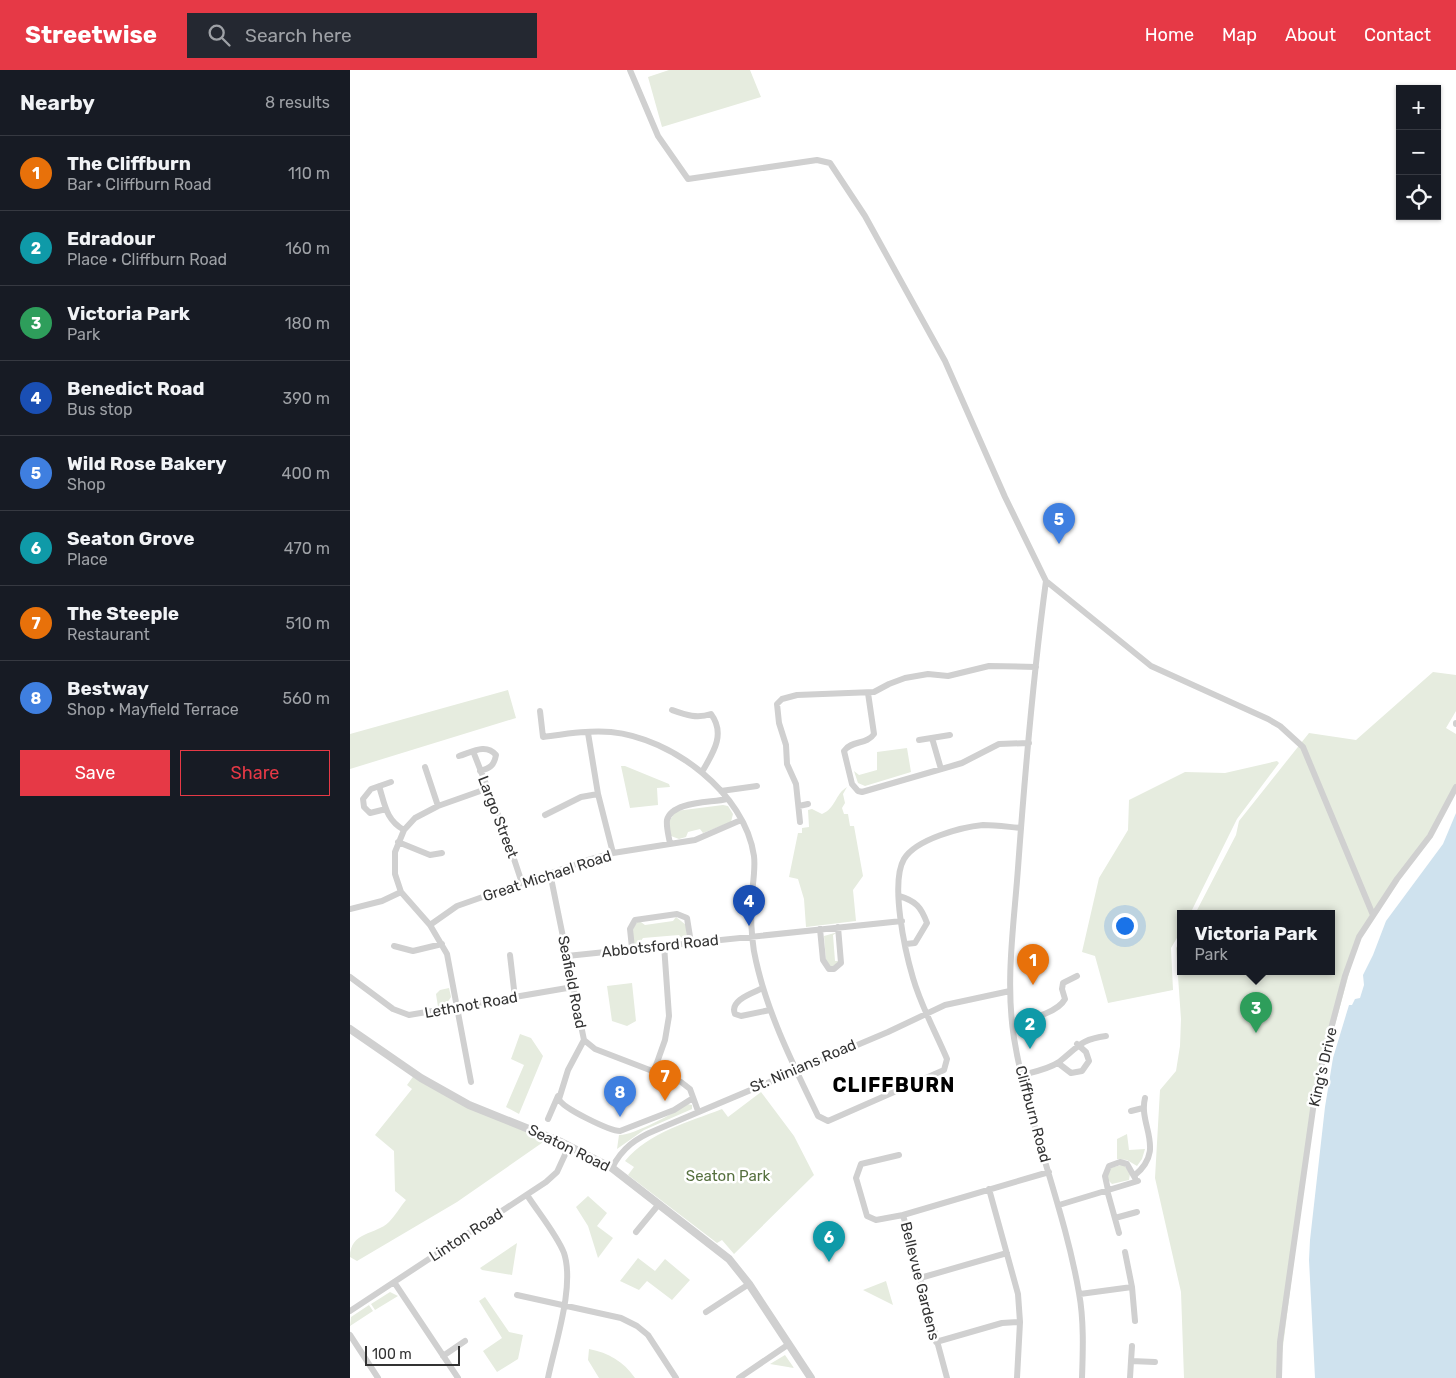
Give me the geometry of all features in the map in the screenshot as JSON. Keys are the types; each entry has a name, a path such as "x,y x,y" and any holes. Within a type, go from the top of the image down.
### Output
{"street":[{"path":"630,70 658,136 688,179 817,160 830,163 865,216 945,361 1006,499 1046,581 1151,666 1268,719 1280,726 1303,747 1373,915"},
{"name":"Cliffburn Road","path":"1046,581 1021,828 1010,990 1012,1023 1022,1075 1059,1205 1080,1294 1082,1378"},
{"path":"800,822 796,784 787,764 786,745 779,723 777,704 782,699 797,695 868,693 897,681 920,676 948,676 989,666 1036,667"},
{"path":"868,693 874,734 871,739 850,745 844,751 854,788 862,792 962,763 999,744 1029,743"},
{"path":"672,710 686,716 702,718 711,714 718,723 719,733 715,747 702,772"},
{"path":"540,711 543,737 610,732 653,743 670,750 702,772 727,799 741,820 754,854 751,909 753,936 763,988 770,1010 818,1116 828,1121 944,1070 948,1059 913,979 902,921 898,881 905,858 912,850 928,840 976,826 1021,828"},
{"path":"588,733 598,794 613,853"},
{"path":"919,740 950,735"},
{"path":"932,738 941,769"},
{"path":"459,756 473,751 488,749 496,755 495,763 490,768 480,771"},
{"name":"Largo Street","path":"473,751 486,789 506,835 522,884"},
{"path":"424,767 438,806"},
{"path":"386,809 370,813 364,806 363,799 366,793 391,782"},
{"path":"379,786 386,809 394,824 404,830"},
{"path":"721,791 757,786"},
{"name":"King's Drive","path":"1278,1378 1281,1334 1315,1093 1345,976 1358,937 1397,879 1430,836 1456,787"},
{"path":"471,1082 447,954 430,924 401,892 395,874 395,852 404,830 415,818 438,806 486,789"},
{"path":"545,815 581,798 598,794"},
{"path":"670,844 666,822 670,813 679,806 727,799"},
{"path":"799,806 808,804"},
{"name":"Great Michael Road","path":"430,924 457,906 550,873 613,853 695,840 741,820"},
{"path":"398,842 430,855 442,853"},
{"name":"Seafield Road","path":"550,873 584,1040 595,1049 681,1082 690,1089 698,1111"},
{"path":"350,909 382,901 401,892"},
{"path":"899,896 912,900 922,909 927,923 915,943 906,944"},
{"path":"632,948 630,929 635,920 677,914 687,918 691,943"},
{"name":"Abbotsford Road","path":"567,956 664,944 691,943 902,921"},
{"path":"820,929 824,964 829,970 834,969 841,963 838,927"},
{"path":"394,946 413,951 442,944"},
{"path":"654,1071 665,1040 669,1016 664,944"},
{"path":"510,955 515,998"},
{"path":"1012,1023 1034,1018 1062,1004 1065,999 1062,989 1064,983 1077,976"},
{"name":"Lethnot Road","path":"350,977 386,1005 401,1013 418,1014 573,987"},
{"path":"763,988 739,1000 734,1004 733,1009 735,1014 741,1016 770,1010"},
{"name":"St. Ninians Road","path":"612,1168 616,1159 637,1138 946,1004 1010,990"},
{"name":"Seaton Road","path":"350,1029 420,1078 469,1105 570,1146 612,1168 729,1259 749,1284 811,1378"},
{"path":"1022,1075 1058,1063 1077,1044 1091,1037 1106,1036"},
{"path":"548,1119 579,1045 584,1040"},
{"path":"1058,1063 1071,1072 1082,1071 1089,1061 1086,1052 1077,1044"},
{"path":"558,1096 563,1105 581,1113 590,1121 620,1132 674,1110 693,1098"},
{"path":"1059,1205 1136,1180 1147,1159 1150,1144 1149,1128 1143,1108 1145,1098"},
{"path":"1131,1111 1143,1108"},
{"name":"Linton Road","path":"350,1311 527,1195 557,1172 570,1146"},
{"path":"899,1155 861,1164 856,1178 867,1216 876,1220 903,1215"},
{"path":"1119,1233 1104,1176 1109,1166 1123,1162 1131,1168 1136,1180"},
{"name":"Bellevue Gardens","path":"947,1378 903,1215 1049,1172"},
{"path":"989,1190 1018,1294 1020,1322 1018,1378"},
{"path":"527,1195 564,1252 568,1274 548,1378"},
{"path":"636,1232 659,1204"},
{"path":"1115,1218 1137,1212"},
{"path":"1125,1252 1132,1288 1135,1321"},
{"path":"920,1278 1007,1253"},
{"path":"394,1282 458,1378"},
{"path":"706,1312 749,1284"},
{"path":"1080,1294 1132,1288"},
{"path":"518,1295 563,1307 621,1318 637,1326 648,1335 676,1378"},
{"path":"936,1342 1002,1323 1020,1322"},
{"path":"350,1335 376,1377"},
{"path":"443,1356 465,1341"},
{"path":"739,1378 789,1344"},
{"path":"1130,1378 1132,1346"},
{"path":"1130,1361 1155,1362"}],"green space":[{"path":"669,70 750,70 761,97 662,127 648,77"},
{"path":"1433,672 1456,675 1456,711 1446,728 1456,734 1456,787 1430,836 1359,937 1314,1102 1279,1378 1184,1378 1181,1292 1155,1178 1160,1090 1176,1071 1180,1046 1181,1019 1178,975 1335,975 1335,910 1197,910 1236,835 1239,821 1309,733 1356,740"},
{"path":"508,690 516,718 350,769 350,734"},
{"path":"907,748 911,772 865,786 858,783 854,771 859,775 877,770 877,752"},
{"path":"1277,761 1279,763 1237,819 1192,910 1177,910 1177,938 1171,948 1173,990 1108,1003 1095,956 1082,952 1099,878 1128,830 1129,800 1185,772 1225,773"},
{"path":"621,766 669,784 670,787 657,788 658,805 630,808"},
{"path":"847,787 843,794 845,803 842,808 844,814 848,814 850,826 854,826 863,876 853,890 856,921 806,927 804,899 798,879 789,877 798,833 802,833 802,828 809,827 808,810 812,809 822,814 833,805 840,793"},
{"path":"728,806 733,814 731,822 703,833 700,829 688,832 686,837 679,839 671,836 668,823 676,811"},
{"path":"676,917 686,925 687,937 682,938 679,935 643,938 638,945 633,943 631,933 638,920 645,925 673,921"},
{"path":"838,932 833,935 835,961 840,961 836,966 829,966 826,961 824,936"},
{"path":"632,983 636,1021 627,1026 612,1021 607,986"},
{"path":"449,988 451,997 445,1006 438,1007 436,994 440,990"},
{"path":"520,1034 531,1038 543,1056 519,1114 506,1107 524,1065 511,1059"},
{"path":"415,1074 469,1105 549,1138 457,1202 357,1261 350,1257 354,1242 389,1222 406,1200 395,1191 394,1151 375,1135 412,1089 407,1085"},
{"name":"Seaton Park","path":"761,1092 794,1136 814,1175 734,1254 722,1240 717,1243 628,1175 634,1167 625,1161 646,1142 658,1135 722,1109 728,1117"},
{"path":"687,1104 692,1105 692,1109 644,1130 617,1149 619,1135 643,1128"},
{"path":"1127,1134 1129,1150 1145,1149 1142,1159 1137,1166 1127,1160 1117,1159 1117,1139"},
{"path":"1124,1165 1130,1174 1129,1180 1112,1184 1108,1180 1107,1175 1111,1168"},
{"path":"588,1196 607,1213 597,1226 613,1238 598,1258 588,1226 576,1207"},
{"path":"517,1243 512,1275 482,1270 480,1268"},
{"path":"638,1258 655,1271 665,1259 690,1280 672,1300 647,1281 639,1290 620,1281"},
{"path":"886,1281 893,1305 863,1290"},
{"path":"390,1292 398,1296 375,1310 371,1304"},
{"path":"485,1297 509,1332 523,1335 518,1359 497,1372 483,1351 502,1338 479,1301"},
{"path":"369,1305 373,1311 350,1326 351,1317"},
{"path":"589,1349 615,1359 626,1367 635,1378 599,1378 588,1360"},
{"path":"785,1355 794,1368 770,1364"}],"water":[{"path":"1456,813 1456,1378 1315,1378 1309,1260 1310,1240 1325,1107 1333,1058 1349,1005 1352,1005 1355,999 1360,998 1364,985 1363,975 1386,921 1443,844"}],"place":[{"name":"Wild Rose Bakery","path":"1059,544"},
{"name":"Benedict Road","path":"749,926"},
{"name":"The Cliffburn","path":"1033,985"},
{"name":"Victoria Park","path":"1256,1033"},
{"name":"Edradour","path":"1030,1049"},
{"name":"The Steeple","path":"665,1101"},
{"name":"Bestway","path":"620,1117"},
{"name":"Seaton Grove","path":"829,1262"}],"district":[{"name":"CLIFFBURN","path":"894,1085"}]}
